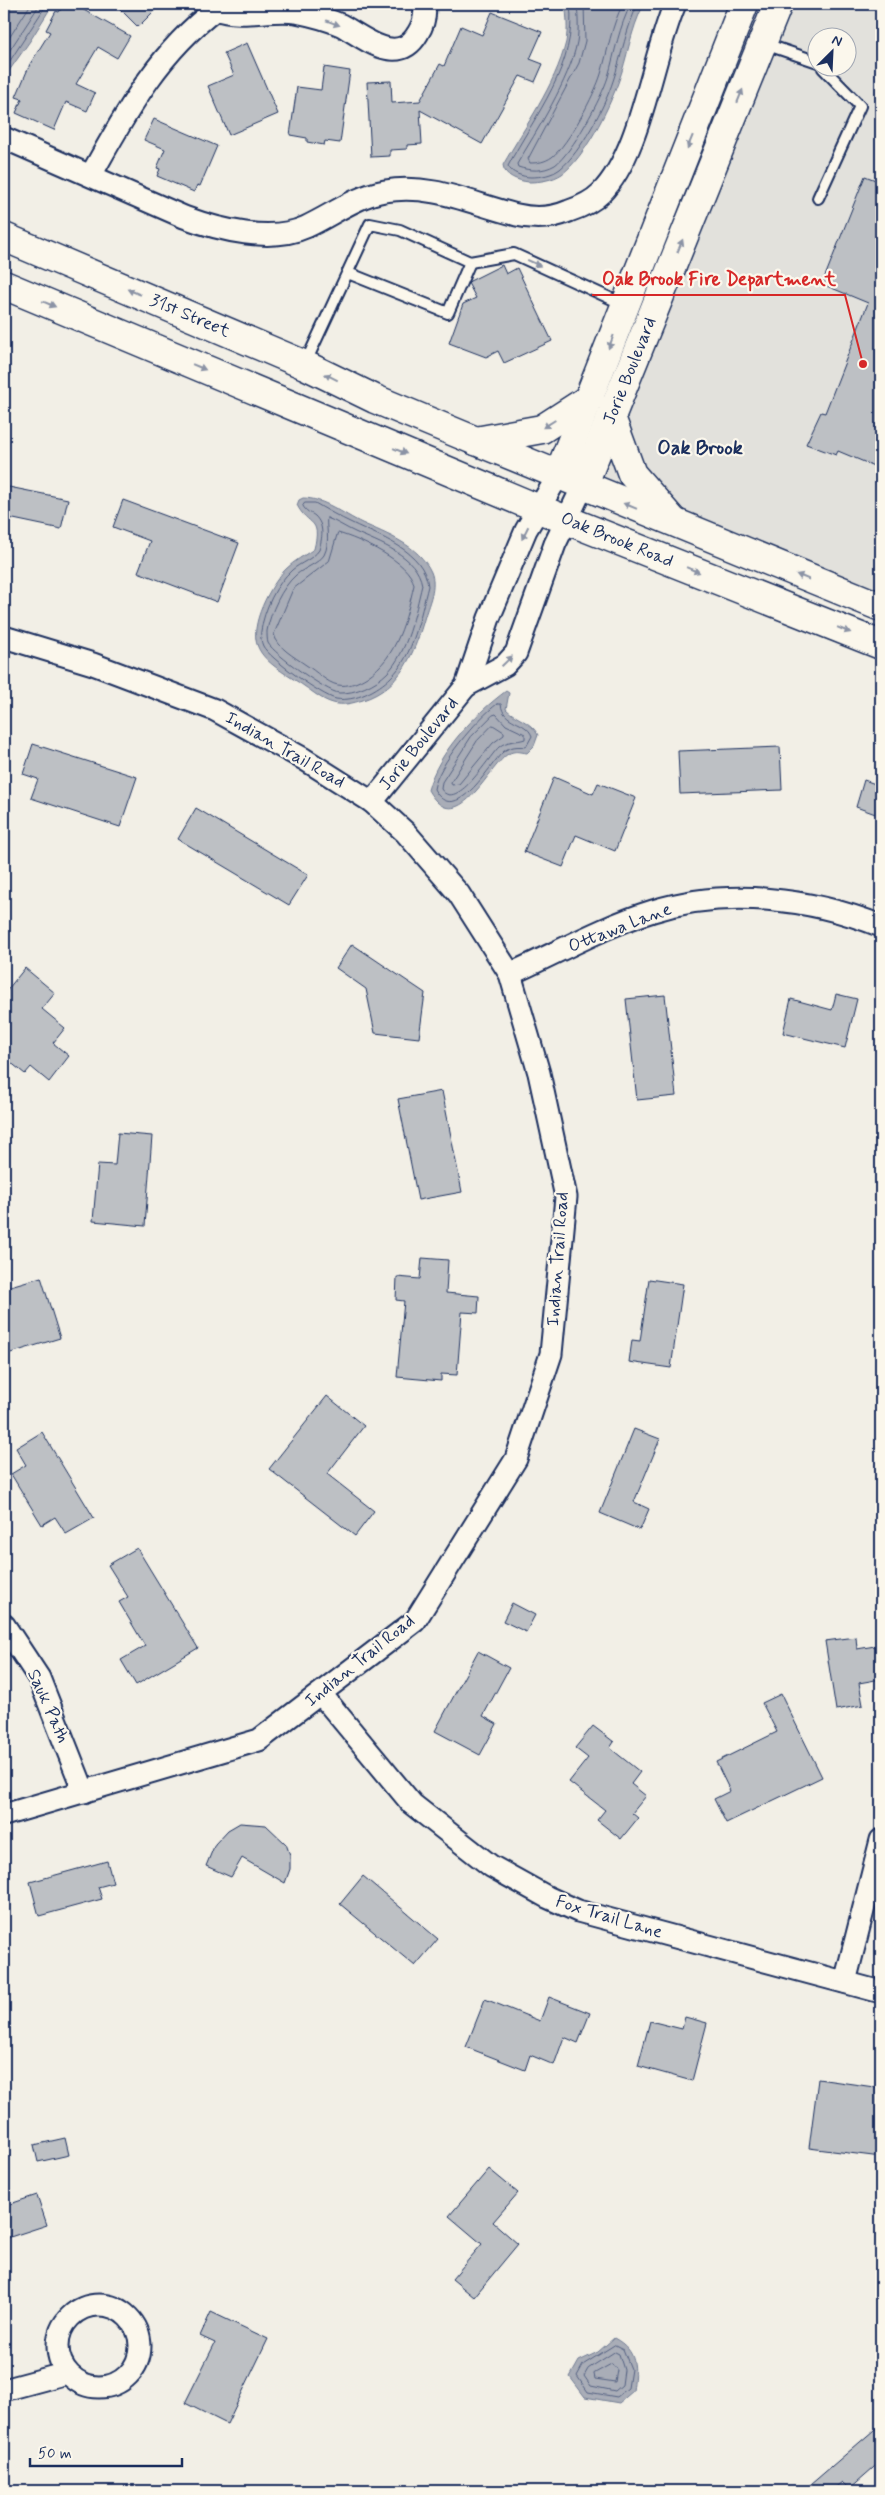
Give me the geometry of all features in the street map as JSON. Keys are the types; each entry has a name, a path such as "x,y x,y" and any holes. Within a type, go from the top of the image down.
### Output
{"main road":[{"name":"Jorie Boulevard","path":"558,476 744,4"},
{"name":"Jorie Boulevard","path":"583,486 778,4"},
{"path":"734,32 762,43"},
{"name":"31st Street","path":"4,237 305,365 375,399"},
{"name":"Oak Brook Road","path":"4,285 539,509 881,645"},
{"path":"476,441 542,429 590,398"},
{"name":"Oak Brook Road","path":"375,399 558,476 881,607"},
{"path":"611,418 632,474 675,524"}],"street":[{"path":"91,175 148,77 183,37 216,6 234,13 277,10 298,12 339,24 368,43 382,48 395,49 408,44 417,35 423,22 424,4"},
{"path":"4,138 184,217 215,228 244,232 279,233 305,228 358,199 380,192 403,188 424,189 457,196 522,216 544,218 563,214 585,205 601,193 614,176 629,146 641,112 662,34 675,4"},
{"name":"Jorie Boulevard","path":"372,802 466,686 489,618 526,530 558,476"},
{"name":"Jorie Boulevard","path":"466,686 505,665 516,653 532,612 542,578 583,486"},
{"name":"Indian Trail Road","path":"4,637 93,664 215,710 304,760 372,802 420,847 459,894 510,974 538,1073 566,1196 551,1354 516,1459 415,1622 259,1740 4,1815"},
{"name":"Ottawa Lane","path":"510,974 614,926 653,911 692,902 739,898 780,900 823,909 881,926"},
{"name":"Sauk Path","path":"4,1625 39,1678 84,1792"},
{"name":"Fox Trail Lane","path":"321,1694 412,1804 490,1866 578,1911 881,1992"},
{"path":"845,1982 881,1840"},
{"path":"4,2390 67,2373"}],"lane":[{"path":"762,43 808,59"},
{"path":"818,198 860,106 833,78"},
{"path":"305,365 370,224 400,230 470,262 514,254 626,305"},
{"path":"348,273 448,313 470,262"}],"shaded area":[{"path":"790,4 881,4 881,594 594,481"}],"water":[{"path":"4,4 53,4 4,78"},
{"path":"565,4 644,4 635,24 614,94 587,145 571,166 562,174 538,182 520,180 509,175 503,165 555,74 566,42 567,18"},
{"path":"303,498 326,504 401,542 419,554 433,577 432,594 421,629 404,667 397,678 387,687 376,694 356,702 337,704 318,696 278,669 266,659 258,647 256,628 268,595 289,566 314,549 316,539 315,527 297,505 299,500"},
{"path":"506,691 509,693 506,709 532,727 538,735 534,746 527,753 515,752 508,754 461,805 450,808 439,804 428,790 440,762 470,722"},
{"path":"614,2338 628,2348 634,2360 633,2391 619,2403 585,2397 570,2377 579,2361 598,2352"}],"building":[{"path":"64,4 73,4 130,36 117,58 98,47 76,84 95,93 87,111 66,102 54,130 16,113 22,99 16,97 30,64 50,32 46,30 56,11 59,12"},
{"path":"115,4 161,4 138,27"},
{"path":"492,12 542,32 530,59 543,64 535,82 520,76 482,144 420,110 422,144 407,145 407,149 390,150 390,156 371,157 367,82 391,81 392,103 420,101 440,64 444,66 461,26 482,35"},
{"path":"247,43 278,114 229,135 208,86 234,75 224,53"},
{"path":"324,67 350,71 340,143 325,141 324,145 307,142 307,138 290,135 297,87 321,90"},
{"path":"154,119 217,146 200,186 197,185 194,192 157,176 160,169 157,168 165,149 144,140"},
{"path":"865,176 881,182 881,469 838,451 836,455 806,444 821,412 825,413 868,303 822,284"},
{"path":"502,265 506,274 517,268 552,341 504,363 498,351 486,357 449,343 463,304 476,298 468,283"},
{"path":"4,486 68,499 61,529 4,517"},
{"path":"123,500 239,543 217,602 138,572 150,541 113,527"},
{"path":"33,744 137,777 120,827 31,798 38,779 23,774"},
{"path":"780,747 782,790 680,794 678,751"},
{"path":"554,777 593,794 598,783 636,798 615,851 576,835 563,867 524,852"},
{"path":"864,780 881,786 881,816 856,807"},
{"path":"196,808 308,875 289,905 178,839"},
{"path":"352,944 425,993 419,1038 375,1033 366,989 336,968"},
{"path":"25,968 55,993 42,1009 65,1028 53,1043 69,1056 49,1082 31,1067 25,1074 4,1057 4,994"},
{"path":"836,994 857,999 845,1048 783,1033 791,999 832,1010"},
{"path":"665,995 676,1096 637,1100 626,999"},
{"path":"442,1091 462,1192 418,1200 398,1099"},
{"path":"118,1133 152,1136 145,1226 93,1221 98,1164 115,1165"},
{"path":"422,1258 448,1260 446,1293 479,1296 478,1313 462,1312 457,1375 441,1374 441,1381 397,1377 404,1301 396,1300 397,1277 420,1279"},
{"path":"41,1277 60,1338 4,1355 4,1294 7,1287"},
{"path":"649,1279 683,1284 671,1368 629,1362 632,1340 640,1341"},
{"path":"327,1396 364,1426 327,1474 374,1511 355,1536 269,1469"},
{"path":"634,1429 660,1439 634,1502 649,1509 640,1530 600,1513"},
{"path":"42,1432 94,1518 66,1534 55,1517 42,1525 11,1474 26,1465 16,1448"},
{"path":"137,1548 198,1648 136,1685 121,1660 145,1646 119,1602 128,1597 108,1565"},
{"path":"512,1603 535,1615 526,1632 503,1621"},
{"path":"856,1637 857,1649 881,1645 881,1679 859,1683 863,1705 836,1710 825,1641"},
{"path":"478,1651 509,1668 483,1716 497,1724 480,1755 435,1731"},
{"path":"781,1694 822,1777 726,1823 714,1799 730,1791 716,1762 777,1732 762,1703"},
{"path":"593,1726 614,1742 610,1748 640,1772 631,1784 646,1796 632,1813 638,1818 621,1839 597,1820 605,1810 569,1782 588,1758 575,1748"},
{"path":"240,1823 266,1825 286,1844 290,1855 290,1869 285,1883 242,1858 231,1877 206,1866 215,1844 228,1830"},
{"path":"107,1861 113,1883 98,1887 102,1899 39,1916 30,1882"},
{"path":"363,1876 438,1939 415,1966 340,1904"},
{"path":"549,1997 590,2013 578,2043 564,2037 554,2065 530,2055 525,2070 466,2047 485,1999 540,2021"},
{"path":"685,2017 707,2023 692,2081 638,2066 650,2021 682,2029"},
{"path":"818,2079 881,2088 881,2157 809,2148"},
{"path":"65,2138 69,2155 38,2162 34,2145"},
{"path":"489,2169 518,2193 493,2222 518,2244 474,2297 452,2279 482,2244 449,2216"},
{"path":"37,2195 47,2225 4,2239 4,2206"},
{"path":"211,2312 268,2339 227,2424 185,2403 215,2343 200,2336"},
{"path":"881,2424 881,2461 849,2489 842,2482 831,2491 803,2491"}],"place":[{"name":"Oak Brook Fire Department","path":"863,364"}],"district":[{"name":"Oak Brook","path":"700,448"}]}
